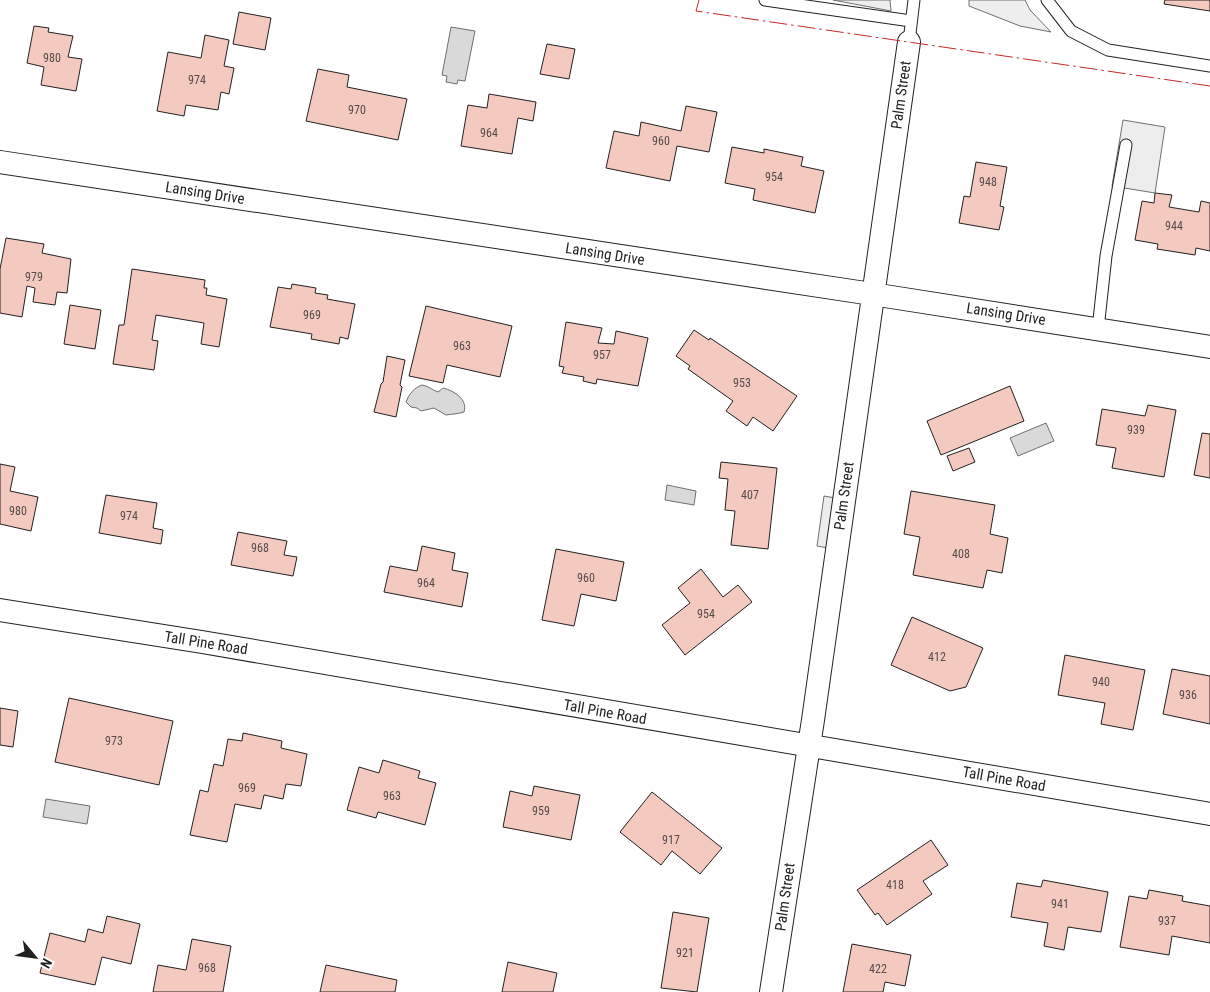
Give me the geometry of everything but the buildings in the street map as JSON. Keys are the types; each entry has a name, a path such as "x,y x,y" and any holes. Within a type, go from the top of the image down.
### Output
{"street":[{"name":"Palm Street","path":"771,992 809,747 910,31"},
{"name":"Lansing Drive","path":"0,162 1210,347"},
{"name":"Tall Pine Road","path":"0,610 202,642 1210,814"}],"lane":[{"path":"765,0 910,31"},
{"name":"Palm Street","path":"910,31 914,0"},
{"path":"1047,0 1072,31 1108,50 1210,66"},
{"path":"1098,329 1106,256 1126,145"}],"shaded area":[{"path":"833,0 890,0 891,11"},
{"path":"969,0 1025,0 1030,10 1051,32 1020,26 969,6"},
{"path":"451,27 475,31 465,81 458,80 457,84 446,82 447,76 442,75"},
{"path":"1123,120 1165,127 1155,193 1112,186"},
{"path":"422,385 438,392 443,388 452,391 462,400 465,408 464,412 446,415 434,408 421,411 411,407 406,402 407,399 414,390"},
{"path":"1046,423 1054,441 1018,456 1010,438"},
{"path":"667,485 696,491 694,505 665,500"},
{"path":"824,496 835,498 828,548 817,546"},
{"path":"46,799 90,806 87,824 43,817"}],"power":[{"path":"699,0 696,11 1210,86"}]}
